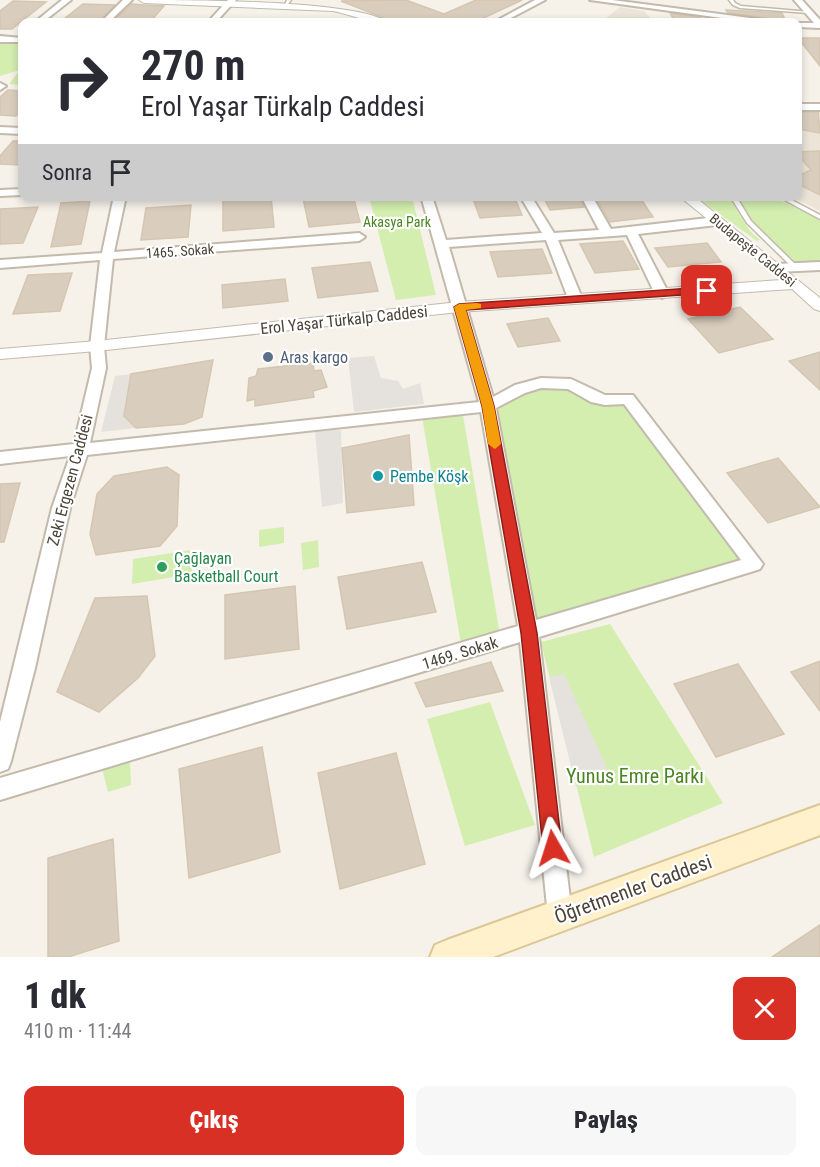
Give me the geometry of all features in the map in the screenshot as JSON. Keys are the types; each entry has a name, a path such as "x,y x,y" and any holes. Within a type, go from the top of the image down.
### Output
{"main road":[{"name":"Öğretmenler Caddesi","path":"447,957 820,820"}],"street":[{"path":"44,18 67,0"},
{"path":"109,18 128,0"},
{"path":"144,0 287,3 347,10 370,18"},
{"path":"506,18 542,0"},
{"path":"594,0 644,3 659,12 706,18"},
{"path":"798,0 820,26"},
{"path":"216,18 231,2"},
{"path":"802,25 820,26"},
{"path":"0,39 18,39"},
{"path":"802,107 820,107"},
{"path":"0,130 18,131"},
{"path":"0,193 18,192"},
{"name":"Zeki Ergezen Caddesi","path":"0,761 25,668 61,508 80,451 99,368 97,346 107,256 119,201"},
{"path":"428,201 488,406 529,633 560,916"},
{"path":"528,201 551,238 575,298"},
{"path":"589,201 607,233"},
{"name":"Budapeşte Caddesi","path":"692,201 796,284 820,306"},
{"path":"442,244 551,238 717,220"},
{"path":"631,231 662,294"},
{"name":"1465. Sokak","path":"0,264 359,237"},
{"path":"776,268 820,266"},
{"name":"Erol Yaşar Türkalp Caddesi","path":"0,354 97,346 459,307 796,284"},
{"name":"1469. Sokak","path":"0,789 754,564 628,399 604,400 571,384 542,383 520,389 488,406"},
{"path":"0,458 488,406"}],"lane":[{"path":"731,0 740,7 808,12"},
{"path":"736,201 749,222 795,267"},
{"path":"790,201 820,217"}],"shaded area":[{"path":"620,7 644,11 650,18 606,18"},
{"path":"802,111 820,112 820,211 800,201 802,201"},
{"path":"374,356 381,378 398,381 403,389 420,383 424,404 354,412 348,358"},
{"path":"131,374 124,416 136,428 101,432 115,376"},
{"path":"341,430 343,503 322,507 315,431"},
{"path":"564,674 607,768 611,767 576,787 549,677"}],"green space":[{"path":"0,43 18,44 18,71 0,76"},
{"path":"18,73 18,85 9,84"},
{"name":"Akasya Park","path":"370,201 413,201 436,295 396,300"},
{"path":"702,201 731,201 750,231 760,240 757,241"},
{"path":"740,201 782,201 820,219 820,264 797,265 754,224"},
{"path":"544,386 571,388 596,403 626,403 745,560 534,624 494,407"},
{"path":"463,415 500,635 461,644 422,417"},
{"path":"284,527 284,543 259,547 259,530"},
{"path":"318,540 319,567 303,570 301,543"},
{"name":"Çağlayan Basketball Court","path":"191,550 192,574 132,584 133,559"},
{"name":"Yunus Emre Parkı","path":"610,624 723,803 594,857 541,642"},
{"path":"490,702 535,825 465,846 427,719"},
{"path":"130,762 131,785 108,792 102,768"}],"building":[{"path":"406,0 444,14 476,0 522,0 484,18 384,18 341,1"},
{"path":"13,1 46,2 26,18 18,18 18,24 12,29 0,29 0,11"},
{"path":"83,4 115,5 103,18 65,18"},
{"path":"132,4 164,6 154,18 116,18"},
{"path":"726,10 782,13 784,18 766,18 728,13"},
{"path":"670,13 701,18 673,18"},
{"path":"802,38 820,38 820,66 802,43"},
{"path":"8,90 18,91 18,114 16,116 0,115 0,97"},
{"path":"802,112 818,112 820,133 802,130"},
{"path":"13,141 18,141 18,165 0,164 0,156"},
{"path":"820,151 820,195 802,186 802,174 811,170 802,160 802,152"},
{"path":"90,201 81,244 51,247 61,203"},
{"path":"223,201 271,201 274,227 223,231"},
{"path":"304,201 354,201 360,222 309,227"},
{"path":"474,201 516,201 522,215 480,218"},
{"path":"546,201 581,201 584,207 550,210"},
{"path":"598,201 642,201 653,217 610,222"},
{"path":"191,205 188,237 141,240 146,208"},
{"path":"38,207 23,243 0,244 0,209"},
{"path":"623,241 639,269 595,273 580,244"},
{"path":"707,243 721,262 668,267 655,248"},
{"path":"542,249 552,273 498,277 490,252"},
{"path":"370,262 378,291 318,298 312,268"},
{"path":"72,273 60,311 13,314 28,275"},
{"path":"285,279 288,301 223,308 222,285"},
{"path":"740,307 773,339 719,353 688,319"},
{"path":"548,318 560,341 518,347 507,324"},
{"path":"820,352 820,390 789,361"},
{"path":"213,360 202,417 184,424 136,428 124,416 131,374"},
{"path":"313,363 314,371 321,370 327,387 313,391 314,397 255,406 255,399 247,401 249,378 256,376 258,369"},
{"name":"Pembe Köşk","path":"409,435 414,505 347,513 342,448"},
{"path":"778,458 820,507 768,523 727,473"},
{"path":"167,467 179,475 177,526 160,546 96,555 90,534 97,494 114,476"},
{"path":"20,483 4,542 0,542 0,484"},
{"path":"422,562 436,612 347,629 338,577"},
{"path":"295,586 299,649 225,659 225,595"},
{"path":"147,596 155,656 138,678 99,712 57,692 95,598"},
{"path":"820,661 820,711 791,672"},
{"path":"491,662 503,691 426,707 415,683"},
{"path":"738,664 784,734 716,757 674,684"},
{"path":"262,747 280,852 189,878 179,769"},
{"path":"396,753 425,864 340,889 318,773"},
{"path":"113,839 119,941 68,957 48,957 48,858"},
{"path":"820,925 820,957 772,957 788,946"}],"slow traffic":[{"path":"477,306 459,307 488,406 495,444"}],"place":[{"name":"Aras kargo","path":"268,357"},
{"name":"Pembe Köşk","path":"378,476"},
{"name":"Çağlayan Basketball Court","path":"162,567"}],"route":[{"path":"553,848 529,633 488,406 459,307 707,291"}]}
